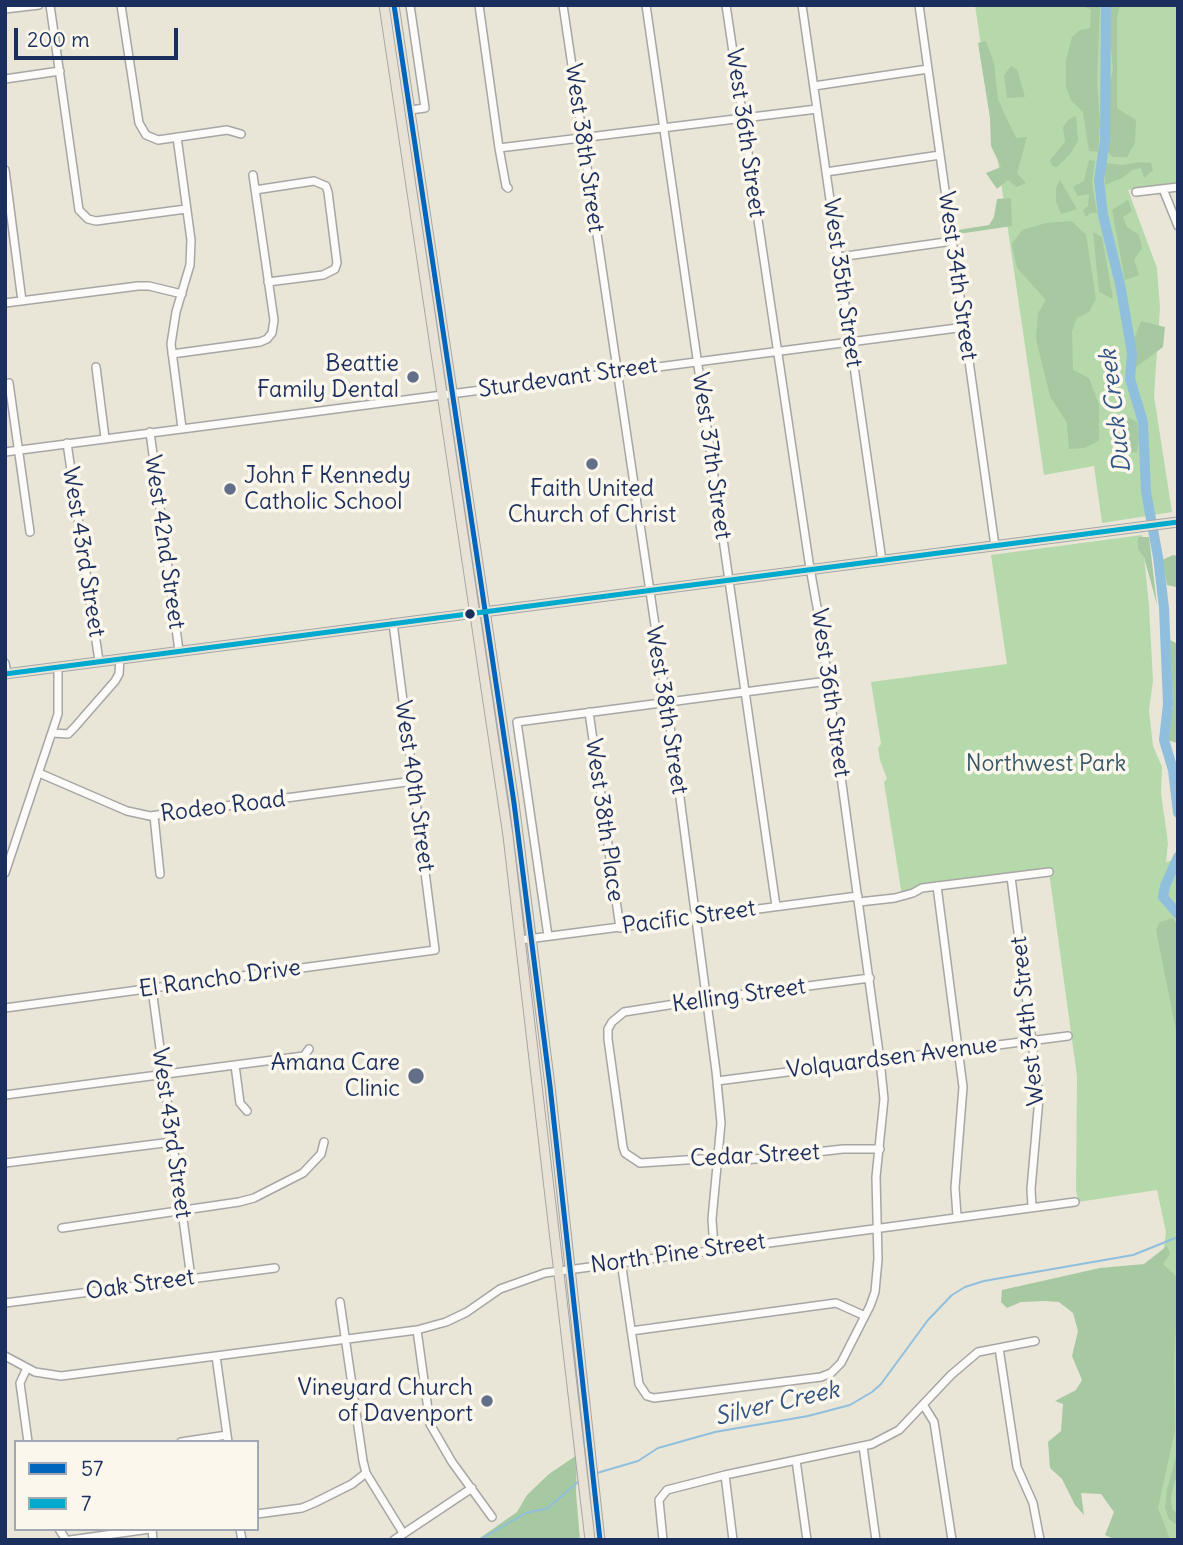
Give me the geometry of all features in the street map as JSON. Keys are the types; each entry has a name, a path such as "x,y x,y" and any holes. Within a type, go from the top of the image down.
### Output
{"main road":[{"path":"384,5 442,395 480,612 531,939 550,1086 564,1270"},
{"path":"394,5 453,394 487,685 590,1488 600,1540"},
{"path":"6,674 1178,522"},
{"path":"590,1488 590,1540"}],"street":[{"path":"5,9 39,5"},
{"path":"50,5 79,210 88,219 96,221 186,209"},
{"path":"121,5 142,130 150,138 158,140 227,130 241,134"},
{"path":"410,5 425,108 410,110"},
{"path":"479,5 499,148 508,188"},
{"name":"West 38th Street","path":"563,5 707,999 721,1123 712,1219 715,1249"},
{"name":"West 37th Street","path":"646,5 776,906"},
{"name":"West 36th Street","path":"631,1331 639,1384 646,1396 662,1398 821,1377 831,1373 841,1363 875,1292 876,1177 884,1099 880,1060 828,681 726,5"},
{"name":"West 35th Street","path":"803,5 882,561"},
{"name":"West 34th Street","path":"919,5 995,546"},
{"path":"814,86 928,69"},
{"path":"5,79 60,71"},
{"path":"499,148 817,109"},
{"path":"177,137 191,240 190,265 172,330 172,354 183,428"},
{"path":"826,172 940,155"},
{"path":"5,170 22,301"},
{"path":"172,354 267,339 272,333 274,320 253,175"},
{"path":"255,190 314,181 326,186 337,263 335,269 323,275 268,282"},
{"path":"1136,192 1178,187"},
{"path":"1163,189 1178,226"},
{"path":"839,257 953,240"},
{"path":"5,303 138,286 182,294"},
{"name":"Sturdevant Street","path":"5,452 965,327"},
{"path":"96,367 105,438"},
{"path":"9,383 30,532"},
{"name":"West 42nd Street","path":"150,432 179,651"},
{"name":"West 43rd Street","path":"67,443 99,661"},
{"name":"West 40th Street","path":"393,623 435,950"},
{"path":"53,733 68,734 74,728 115,681 119,674 120,659"},
{"path":"5,663 6,674"},
{"path":"5,873 53,733 60,700 58,667"},
{"path":"548,936 517,722 828,681"},
{"name":"West 38th Place","path":"589,712 620,928"},
{"name":"Rodeo Road","path":"39,773 127,811 154,816 414,781"},
{"path":"154,816 160,874"},
{"name":"Pacific Street","path":"520,940 776,906 895,898 922,888 1049,872"},
{"name":"West 34th Street","path":"1011,877 1039,1098 1032,1206"},
{"path":"937,886 959,1049 963,1101 955,1188 957,1216"},
{"name":"El Rancho Drive","path":"5,1008 435,950"},
{"name":"Kelling Street","path":"630,1159 625,1153 621,1133 608,1039 608,1029 612,1022 624,1012 870,978"},
{"name":"West 43rd Street","path":"152,989 191,1278"},
{"name":"Volquardsen Avenue","path":"717,1081 1068,1036"},
{"path":"5,1095 303,1056 309,1049"},
{"path":"235,1065 240,1103 247,1111"},
{"path":"5,1164 172,1142"},
{"path":"62,1228 239,1202 303,1173 321,1154 324,1142"},
{"name":"Cedar Street","path":"630,1159 649,1164 687,1159 737,1161 843,1149 880,1149"},
{"name":"North Pine Street","path":"5,1356 49,1376 61,1376 417,1330 446,1322 467,1312 500,1289 519,1280 564,1270 1075,1202"},
{"path":"621,1261 631,1331 836,1303 865,1316"},
{"name":"Oak Street","path":"5,1303 275,1268"},
{"path":"340,1302 366,1473 404,1533"},
{"path":"417,1330 430,1424 452,1462 492,1517"},
{"path":"663,1540 659,1507 662,1495 667,1490 884,1439 900,1430 964,1362 978,1352 1035,1341"},
{"path":"999,1348 1017,1467 1033,1503 1040,1540"},
{"path":"204,1440 228,1438 216,1356"},
{"path":"27,1368 20,1383 28,1440"},
{"path":"924,1406 934,1422 952,1540"},
{"path":"863,1446 876,1540"},
{"path":"796,1460 807,1540"},
{"path":"259,1514 302,1508 352,1484 366,1473"},
{"path":"725,1475 733,1540"},
{"path":"394,1540 472,1488"},
{"path":"68,1540 136,1531"}],"green space":[{"path":"975,5 1178,5 1177,183 1128,190 1157,268 1160,308 1154,396 1172,512 1102,523 1094,466 1044,475"},
{"path":"1081,5 1100,5 1098,152 1089,151 1083,112 1071,100 1066,87 1066,61 1072,37 1080,30 1090,28 1091,10"},
{"path":"1111,5 1120,5 1117,18 1117,108 1136,120 1135,143 1127,157 1113,157 1108,152 1108,90 1113,70"},
{"path":"986,41 994,63 998,99 1016,138 1027,137 1017,173 1026,183 1016,187 1008,180 997,189 986,173 1001,167 991,146 990,118 978,43"},
{"path":"1011,66 1017,69 1025,97 1007,98 1004,75"},
{"path":"1076,116 1078,141 1057,167 1052,166 1050,160 1065,142 1063,127 1069,119"},
{"path":"1089,160 1095,161 1092,182 1097,213 1090,213 1086,217 1083,210 1088,206 1089,194 1078,196 1073,187 1084,181"},
{"path":"1105,163 1122,165 1151,163 1153,170 1144,178 1141,168 1105,185"},
{"path":"1060,180 1077,209 1061,214 1056,202 1056,188"},
{"path":"1011,198 1012,226 958,234 958,230 989,225 994,217 997,199"},
{"path":"1128,200 1132,211 1123,217 1127,227 1139,235 1142,248 1134,260 1139,275 1125,280 1112,210"},
{"path":"1072,221 1086,235 1096,299 1089,312 1077,318 1072,331 1073,370 1089,378 1099,405 1099,441 1084,448 1069,449 1067,423 1050,396 1036,339 1038,313 1046,300 1017,268 1012,244 1022,230 1046,223"},
{"path":"1093,232 1102,237 1113,299 1099,292"},
{"path":"1141,321 1165,327 1163,347 1135,368 1134,339"},
{"path":"1122,414 1137,422 1137,452 1127,453"},
{"name":"Northwest Park","path":"1142,535 1153,681 1149,710 1153,746 1162,767 1161,793 1168,843 1166,862 1178,859 1178,1540 1134,1540 1128,1529 1166,1232 1157,1190 1078,1202 1077,1076 1049,872 922,888 902,896 884,782 887,779 878,748 881,744 871,682 1007,664 991,555"},
{"path":"1138,537 1149,537 1157,605 1144,557 1138,549"},
{"path":"1173,555 1178,556 1176,587 1167,585 1162,560"},
{"path":"1170,640 1178,644 1177,743 1167,740 1173,706"},
{"path":"1173,918 1178,927 1178,1041 1156,930 1160,922"},
{"path":"1167,1246 1170,1254 1163,1264 1177,1277 1178,1285 1174,1363 1175,1430 1158,1508 1170,1539 1116,1540 1105,1535 1114,1512 1101,1494 1081,1493 1084,1515 1075,1505 1062,1479 1050,1468 1048,1442 1061,1431 1063,1404 1055,1401 1076,1390 1082,1380 1072,1356 1078,1331 1073,1313 1059,1302 1021,1302 1007,1308 1001,1302 1002,1290 1100,1268 1144,1264"},
{"path":"1178,1449 1178,1479 1175,1480 1171,1497 1172,1509 1178,1514 1178,1526 1169,1519 1165,1508 1167,1489"},
{"path":"577,1455 576,1493 580,1540 477,1540 517,1512 527,1495 549,1474"}],"waterway":[{"name":"Duck Creek","path":"1106,5 1105,140 1099,180 1103,215 1120,284 1132,353 1130,379 1143,422 1146,492 1164,608 1168,704 1164,740 1173,770 1178,813"},
{"name":"Duck Creek","path":"1178,857 1163,897 1178,914"},
{"name":"Silver Creek","path":"597,1473 638,1461 658,1448 715,1432 808,1416 850,1405 881,1384 928,1320 952,1295 965,1287 984,1281 1133,1255 1178,1237"},
{"name":"Silver Creek","path":"479,1540 526,1513 548,1508 579,1481"}],"transit line":[{"name":"57","path":"394,5 514,803 550,1086 600,1540"},
{"name":"7","path":"5,674 1178,522"}],"place":[{"name":"Beattie Family Dental","path":"413,377"},
{"name":"Faith United Church of Christ","path":"592,464"},
{"name":"John F Kennedy Catholic School","path":"230,489"},
{"name":"Amana Care Clinic","path":"416,1076"},
{"name":"Vineyard Church of Davenport","path":"487,1401"}]}
